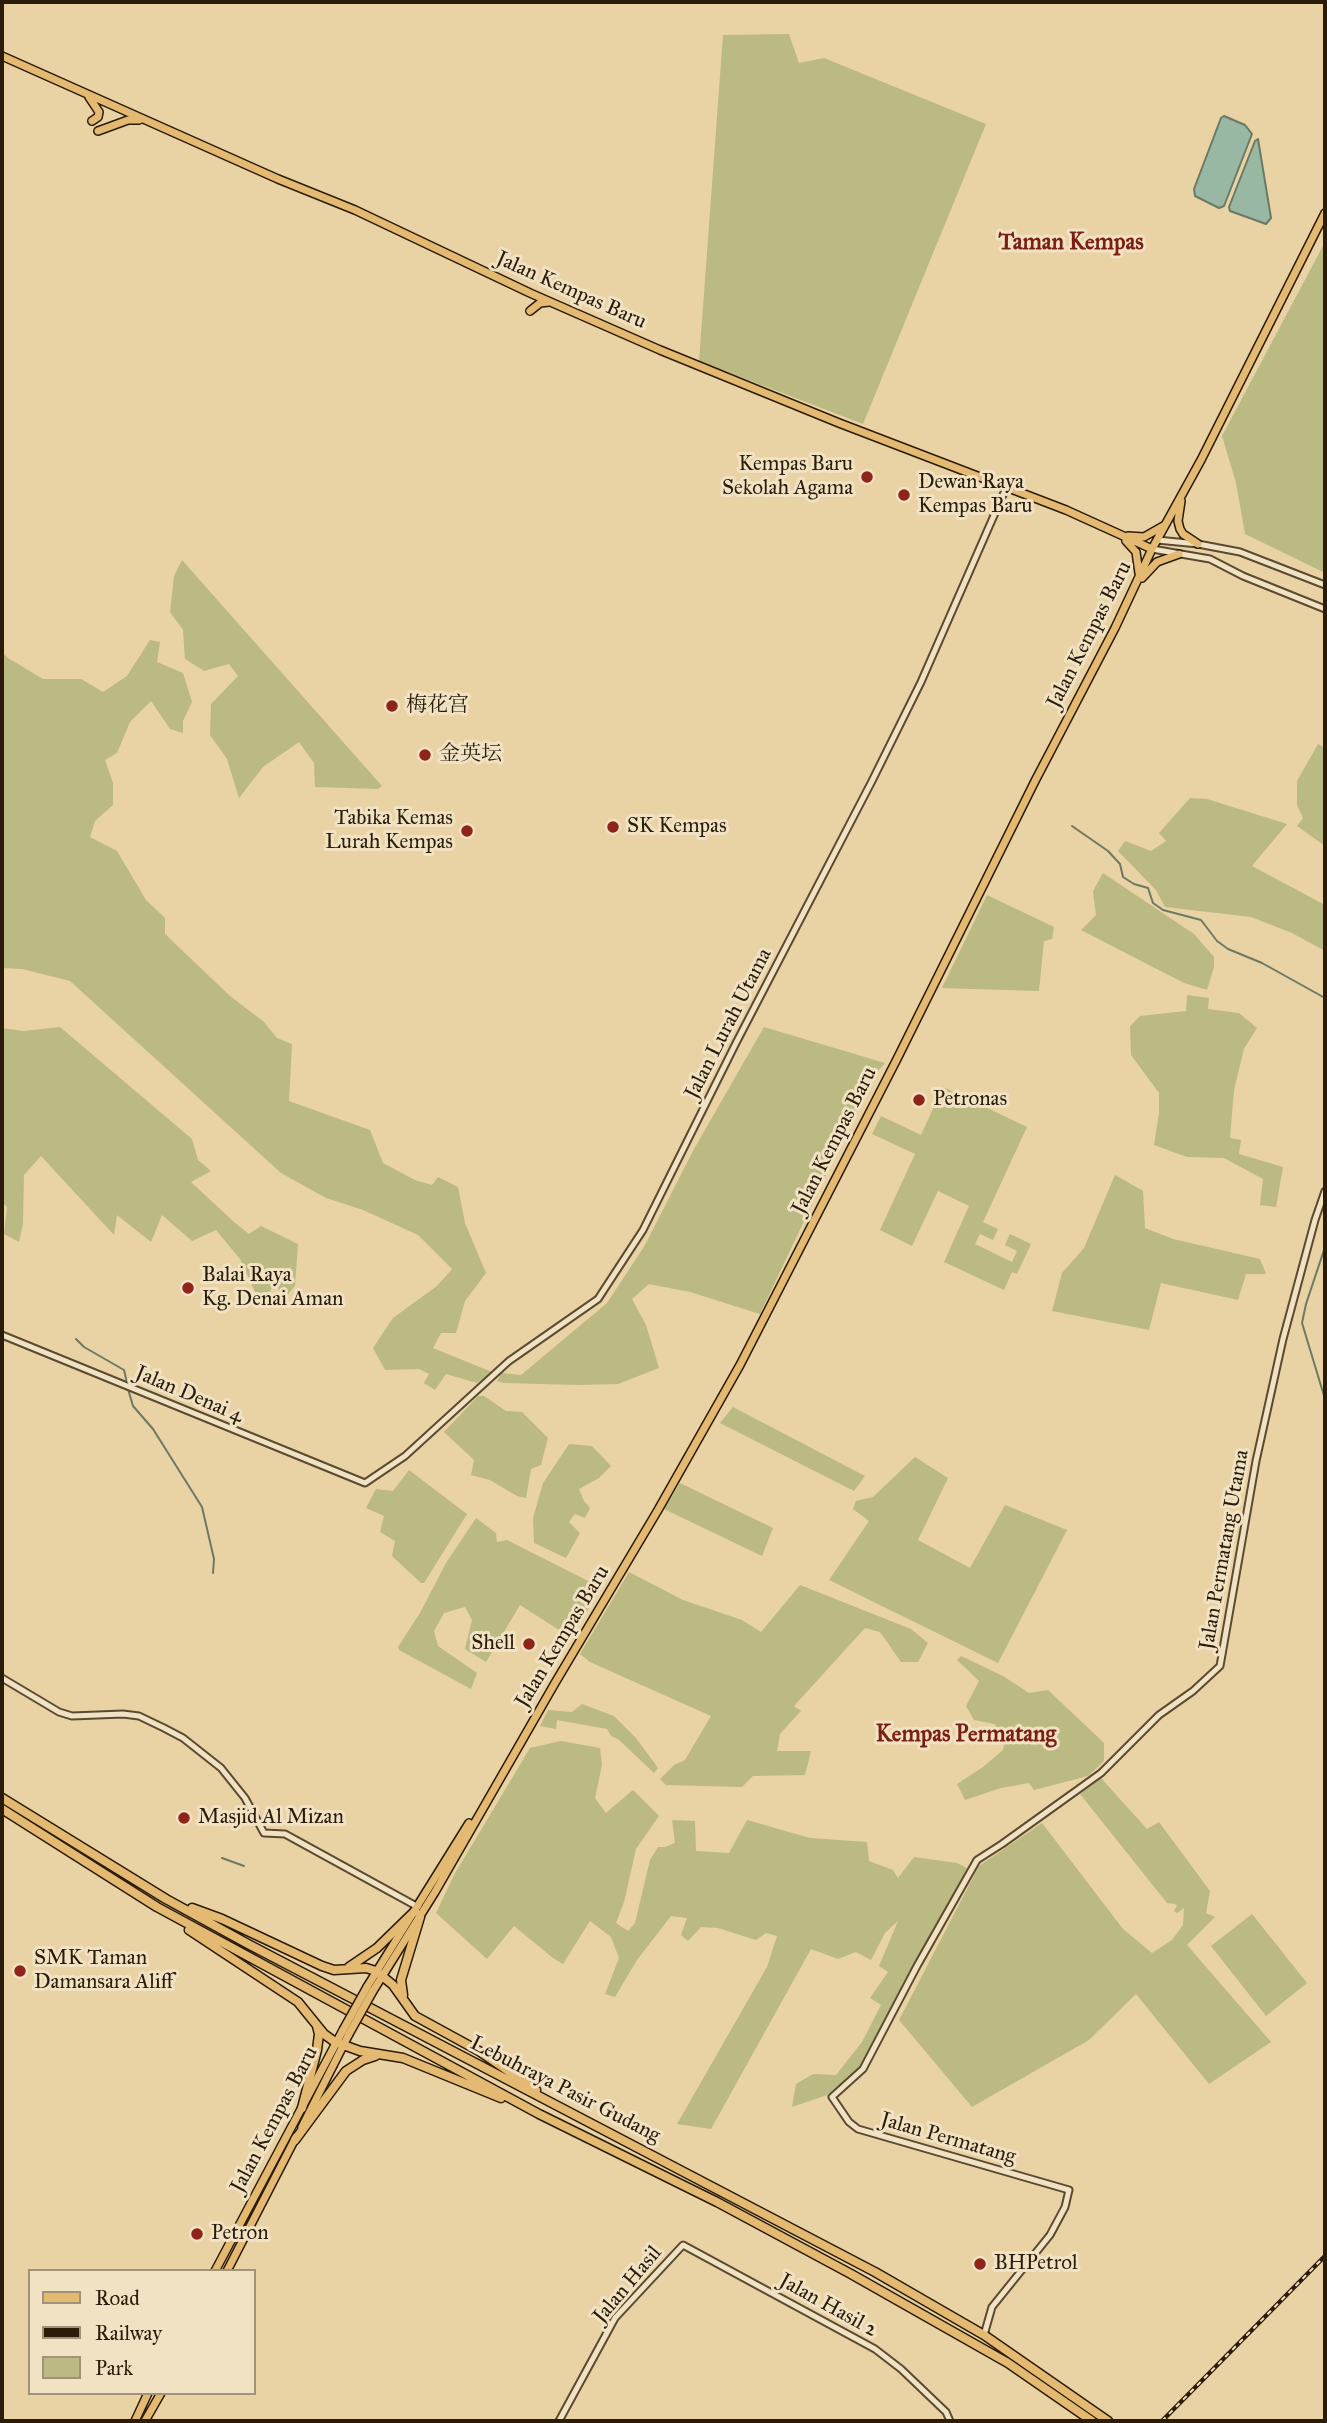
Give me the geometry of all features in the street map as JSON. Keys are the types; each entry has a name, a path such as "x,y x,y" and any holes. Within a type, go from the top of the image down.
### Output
{"highway":[{"name":"Lebuhraya Pasir Gudang","path":"2,1798 166,1899 825,2245 984,2335 1108,2421"},
{"name":"Lebuhraya Pasir Gudang","path":"2,1809 156,1907 539,2113 851,2273 1008,2363 1092,2421"},
{"path":"166,1899 222,1919 322,1966 343,1970 366,1968 379,1973 400,1994 415,2016 479,2051 566,2110"},
{"path":"156,1907 298,2002 316,2025 339,2044 360,2052 385,2054 432,2068 539,2113"},
{"path":"343,1970 357,1964 418,1912"},
{"path":"406,2004 401,1980 418,1912"},
{"path":"302,2108 317,2050 319,2034 316,2025"},
{"path":"295,2140 346,2071 363,2060 385,2054"}],"main road":[{"name":"Jalan Kempas Baru","path":"2,56 355,210 550,302 684,360 1066,510 1152,549"},
{"path":"84,92 99,112 98,117 92,121"},
{"path":"98,131 128,120 147,121"},
{"name":"Jalan Kempas Baru","path":"216,2269 302,2108 379,1973 519,1749 524,1736 740,1365 1138,582 1152,549 1183,494 1325,213"},
{"path":"530,311 540,303 550,302"},
{"path":"1183,494 1178,521 1183,534 1198,544"},
{"path":"1117,534 1144,537 1167,524"},
{"path":"1117,534 1136,552 1139,565 1138,582"},
{"name":"Jalan Kempas Baru","path":"1133,542 1157,540"},
{"path":"1138,582 1157,562 1179,554"},
{"name":"Jalan Kempas Baru","path":"227,2269 295,2140 339,2044"},
{"path":"135,2421 147,2395"},
{"path":"145,2421 159,2395"}],"street":[{"name":"Jalan Lurah Utama","path":"365,1483 405,1456 509,1362 598,1299 609,1285 643,1230 921,682 1006,488"},
{"path":"1157,540 1198,544 1258,557 1325,585"},
{"path":"1152,549 1210,559 1243,576 1325,609"},
{"name":"Jalan Permatang Utama","path":"832,2097 863,2069 977,1860 1101,1773 1159,1716 1193,1691 1220,1666 1256,1461 1283,1339 1325,1191"},
{"name":"Jalan Denai 4","path":"2,1335 365,1483"},
{"path":"2,1678 59,1712 72,1716 139,1716 183,1738 221,1768 238,1788 264,1833 285,1834 418,1912"},
{"name":"Jalan Permatang","path":"832,2097 849,2122 858,2129 1069,2190 1065,2207 1050,2235 992,2307 984,2335"},
{"name":"Jalan Hasil 2","path":"683,2245 875,2349 946,2412 950,2421"},
{"name":"Jalan Hasil","path":"559,2421 615,2318 683,2245"}],"green space":[{"path":"789,34 799,63 824,58 986,124 863,424 699,361 723,35"},
{"path":"1325,242 1325,573 1245,534 1236,483 1222,436"},
{"path":"182,560 382,786 378,789 315,787 314,763 299,742 263,767 239,798 227,759 210,735 211,704 238,676 229,664 204,671 185,659 183,630 170,612 174,576"},
{"path":"150,640 160,642 157,662 183,673 192,702 183,721 183,733 170,729 151,701 130,722 117,753 105,760 113,783 113,805 95,821 90,837 117,851 146,900 165,918 165,934 230,996 263,1021 277,1038 292,1044 289,1101 370,1130 383,1163 415,1180 432,1185 438,1177 458,1187 465,1223 486,1273 465,1301 456,1333 441,1333 433,1348 492,1372 477,1383 446,1374 435,1390 424,1383 429,1374 419,1369 385,1370 373,1348 393,1318 437,1286 452,1269 418,1235 363,1210 326,1198 281,1173 70,981 22,969 2,968 2,652 43,679 81,679 103,692 127,676"},
{"path":"1318,744 1325,748 1325,846 1297,826 1303,818 1297,805 1297,781"},
{"path":"1190,798 1207,799 1287,824 1252,866 1325,905 1325,951 1292,933 1251,917 1165,907 1156,890 1118,851 1125,841 1151,851 1166,841 1159,833"},
{"path":"1103,873 1194,934 1214,957 1207,990 1184,983 1081,930 1096,915 1093,891"},
{"path":"987,895 1054,927 1052,939 1044,941 1039,991 942,988"},
{"path":"1187,995 1209,998 1208,1009 1239,1013 1257,1028 1244,1049 1234,1090 1230,1138 1241,1140 1239,1154 1283,1167 1276,1207 1260,1205 1263,1179 1224,1158 1187,1157 1154,1145 1159,1093 1131,1055 1130,1026 1140,1016 1186,1011"},
{"path":"60,1027 192,1139 198,1160 211,1171 191,1182 234,1222 249,1234 261,1226 298,1244 295,1286 284,1299 275,1282 262,1307 240,1259 216,1230 192,1241 162,1215 151,1242 117,1215 114,1235 41,1156 24,1175 23,1224 19,1242 4,1234 7,1207 2,1202 2,1028 24,1031"},
{"path":"764,1027 885,1063 872,1078 760,1314 690,1292 649,1284 632,1299 646,1325 659,1368 618,1384 497,1381 502,1373 521,1375 607,1303 645,1245 694,1149"},
{"path":"943,1087 1027,1127 983,1222 998,1229 993,1240 980,1234 975,1244 1012,1262 1017,1251 1005,1245 1010,1234 1031,1244 1017,1274 1012,1272 1004,1290 944,1262 969,1206 938,1191 912,1246 880,1230 915,1154 872,1134 881,1116 921,1135"},
{"path":"1115,1175 1143,1191 1145,1228 1173,1239 1260,1259 1266,1274 1246,1274 1238,1300 1161,1283 1149,1330 1052,1311 1062,1273 1084,1248"},
{"path":"478,1396 484,1396 506,1411 522,1412 548,1438 541,1465 531,1469 526,1498 517,1496 490,1480 471,1475 474,1460 444,1432"},
{"path":"733,1407 865,1476 854,1491 720,1423"},
{"path":"569,1444 592,1446 611,1466 599,1478 579,1489 590,1508 585,1518 575,1514 569,1522 580,1533 566,1558 534,1543 533,1518 543,1483"},
{"path":"915,1457 948,1478 918,1540 970,1568 1005,1505 1067,1530 998,1663 829,1580 869,1521 853,1509 856,1501 873,1497"},
{"path":"409,1470 467,1514 424,1583 392,1556 395,1541 380,1532 384,1516 366,1508 376,1489 393,1491"},
{"path":"680,1483 773,1528 762,1556 664,1509"},
{"path":"476,1518 496,1533 497,1542 507,1540 602,1588 570,1637 520,1605 486,1662 465,1649 472,1620 465,1607 444,1613 434,1631 438,1646 477,1673 471,1689 399,1650 398,1647 420,1613 446,1563"},
{"path":"629,1572 683,1600 742,1620 761,1632 800,1585 911,1629 928,1643 918,1662 901,1662 880,1632 865,1628 794,1706 801,1711 780,1734 777,1751 811,1751 805,1775 753,1776 742,1787 666,1785 660,1779 674,1765 685,1760 711,1716 590,1662 580,1654"},
{"path":"961,1656 1003,1676 1029,1693 1048,1690 1104,1743 1104,1761 1088,1776 1034,1790 1029,1783 1001,1788 965,1800 957,1784 1003,1750 1006,1736 994,1724 974,1720 966,1706 979,1681 957,1660"},
{"path":"582,1704 614,1716 636,1738 658,1768 654,1773 618,1739 611,1736 607,1729 557,1720 556,1729 540,1726 548,1710 572,1712"},
{"path":"561,1741 600,1748 602,1765 595,1798 606,1813 633,1790 659,1816 636,1849 624,1902 616,1923 628,1931 635,1923 650,1860 658,1847 675,1843 672,1820 695,1821 696,1851 729,1853 747,1820 810,1838 867,1842 869,1861 893,1870 898,1878 914,1857 957,1863 967,1868 863,2064 853,2074 827,2095 792,2107 796,2084 813,2074 836,2075 862,2042 881,2005 870,1998 888,1972 879,1966 898,1921 885,1933 871,1960 856,1952 838,1959 811,1949 711,2129 677,2124 767,1967 777,1936 766,1933 756,1940 718,1928 701,1927 688,1941 681,1935 687,1918 671,1916 637,1960 615,1997 605,1994 619,1958 611,1937 590,1921 563,1964 514,1926 487,1959 436,1913 454,1875 530,1748"},
{"path":"1101,1778 1147,1829 1159,1822 1210,1891 1206,1913 1215,1917 1187,1945 1271,2042 1209,2084 1136,1994 1089,2040 972,2107 899,2020 979,1866 1042,1823 1123,1929 1152,1953 1172,1940 1183,1925 1184,1908 1177,1913 1174,1911 1177,1906 1167,1903 1080,1794"},
{"path":"1252,1914 1307,1983 1266,2016 1211,1946"}],"shaded area":[{"path":"1224,116 1245,125 1252,134 1224,206 1219,208 1195,196 1194,189"},
{"path":"1258,139 1271,218 1266,224 1230,211 1229,207"}],"waterway":[{"path":"1072,826 1108,851 1120,864 1123,877 1148,888 1153,903 1163,910 1201,920 1217,941 1228,949 1262,963 1325,998"},
{"path":"1325,1247 1302,1323 1325,1399"},
{"path":"76,1339 84,1347 124,1370 127,1383"},
{"path":"128,1389 133,1406 153,1429 202,1507 214,1559 213,1573"},
{"path":"1325,1497 1325,1514"},
{"path":"222,1858 244,1866"}],"railway":[{"path":"1162,2421 1325,2256"}],"place":[{"name":"Kempas Baru Sekolah Agama","path":"867,477"},
{"name":"Dewan Raya Kempas Baru","path":"904,495"},
{"name":"梅花宫","path":"392,706"},
{"name":"金英坛","path":"425,755"},
{"name":"SK Kempas","path":"613,827"},
{"name":"Tabika Kemas Lurah Kempas","path":"467,831"},
{"name":"Petronas","path":"919,1100"},
{"name":"Balai Raya Kg. Denai Aman","path":"188,1288"},
{"name":"Shell","path":"529,1644"},
{"name":"Masjid Al Mizan","path":"184,1818"},
{"name":"SMK Taman Damansara Aliff","path":"20,1971"},
{"name":"Petron","path":"197,2234"},
{"name":"BHPetrol","path":"980,2264"}],"district":[{"name":"Taman Kempas","path":"1071,243"},
{"name":"Kempas Permatang","path":"966,1735"}]}
